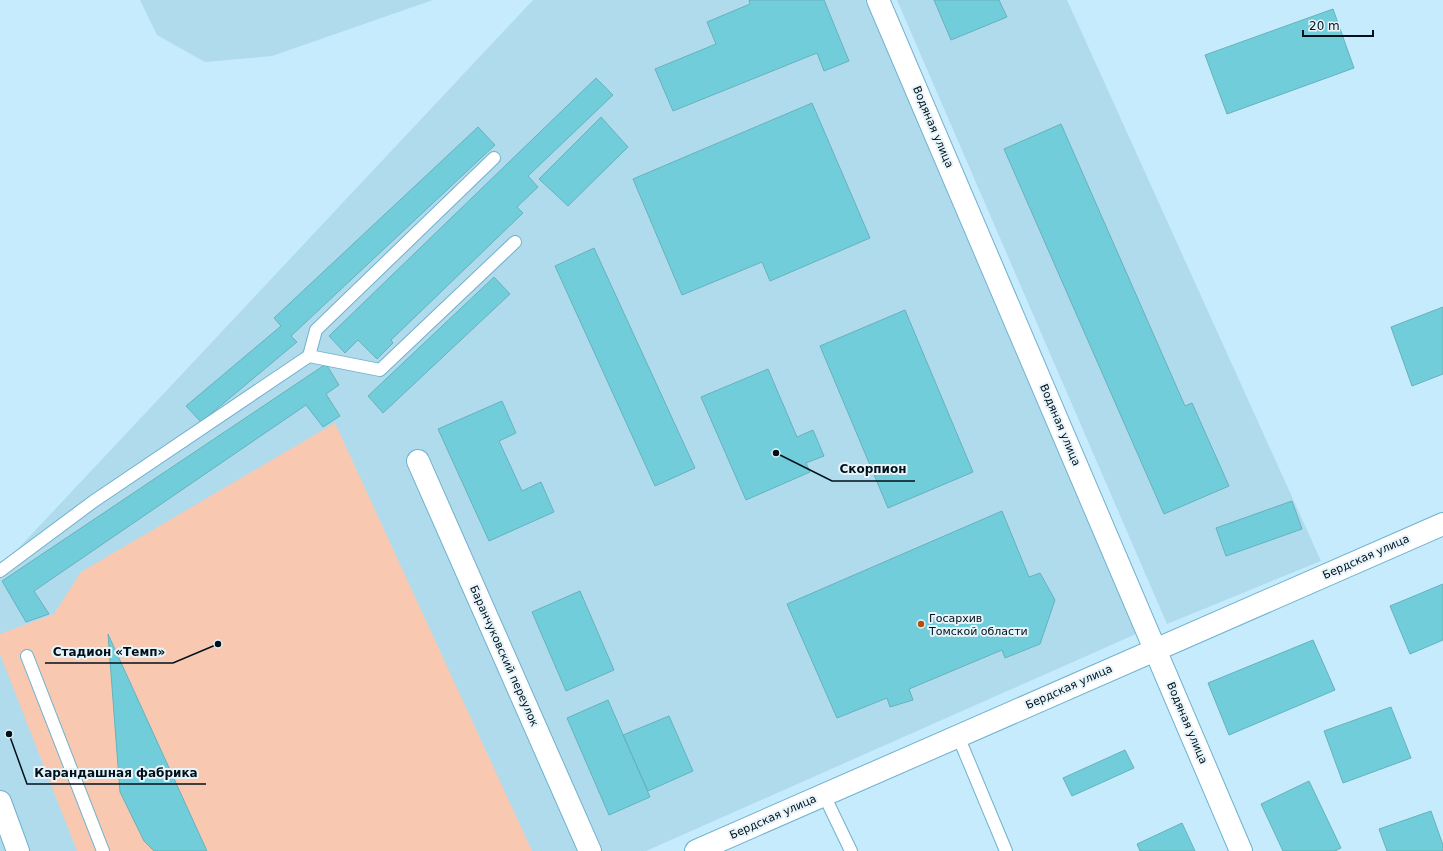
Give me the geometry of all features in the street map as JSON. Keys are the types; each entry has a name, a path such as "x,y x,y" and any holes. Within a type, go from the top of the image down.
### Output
{"street":[{"name":"Водяная улица","path":"878,0 1241,851"},
{"name":"Баранчуковский переулок","path":"418,461 590,851"},
{"name":"Бердская улица","path":"696,851 1443,524"},
{"path":"0,802 18,851"}],"lane":[{"path":"0,571 94,501 309,356 316,330 494,158"},
{"path":"309,356 380,370 515,242"},
{"path":"27,656 103,851"},
{"path":"958,736 1006,851"},
{"path":"824,795 851,851"}],"shaded area":[{"path":"140,0 433,0 272,56 205,62 157,35"},
{"path":"533,0 865,0 1136,634 646,851 0,851 0,568"},
{"path":"897,0 1067,0 1321,561 1167,624"},
{"path":"335,423 532,851 77,851 0,654 0,634 54,614 81,572"}],"building":[{"path":"749,0 824,0 849,61 824,71 817,53 673,111 655,69 716,44 707,22 750,4"},
{"path":"934,0 999,0 1007,17 951,40"},
{"path":"1333,9 1354,68 1227,114 1205,55"},
{"path":"596,78 613,95 528,176 538,187 517,207 523,213 391,340 393,343 377,359 358,340 345,353 329,336"},
{"path":"812,103 870,238 770,281 762,262 682,295 633,179"},
{"path":"601,117 628,147 568,206 539,179"},
{"path":"1061,124 1185,406 1192,403 1229,486 1164,514 1004,149"},
{"path":"478,127 495,145 291,336 297,342 201,422 186,406 281,326 274,318"},
{"path":"594,248 695,468 655,486 555,266"},
{"path":"494,277 510,294 383,413 368,396"},
{"path":"1443,307 1443,374 1412,386 1391,327"},
{"path":"905,310 973,472 888,508 820,346"},
{"path":"326,364 339,385 326,394 340,416 323,427 306,405 34,591 49,614 26,622 2,581"},
{"path":"768,369 797,437 813,430 824,456 806,463 810,472 746,500 701,397"},
{"path":"502,401 516,433 499,441 522,491 541,482 554,512 489,541 438,429"},
{"path":"1292,501 1302,529 1226,556 1216,528"},
{"name":"Госархив Томской области","path":"1002,511 1029,577 1040,573 1055,600 1040,644 1005,658 1002,650 909,689 913,700 890,707 887,698 837,718 787,604"},
{"path":"1443,584 1443,640 1410,654 1390,606"},
{"path":"580,591 614,670 566,691 532,612"},
{"path":"108,634 207,851 154,851 144,841 120,792"},
{"path":"1313,640 1335,690 1229,735 1208,683"},
{"path":"608,700 650,797 609,815 567,718"},
{"path":"1391,707 1411,758 1343,783 1324,731"},
{"path":"669,716 693,771 648,791 623,735"},
{"path":"1125,750 1134,768 1072,796 1063,778"},
{"path":"1309,781 1341,848 1335,851 1283,851 1261,804"},
{"path":"1431,811 1443,845 1443,851 1387,851 1379,829"},
{"path":"1182,823 1195,851 1140,851 1137,844"}],"place":[{"name":"Скорпион","path":"776,453"},
{"name":"Госархив Томской области","path":"921,624"},
{"name":"Стадион «Темп»","path":"218,644"},
{"name":"Карандашная фабрика","path":"9,734"}]}
